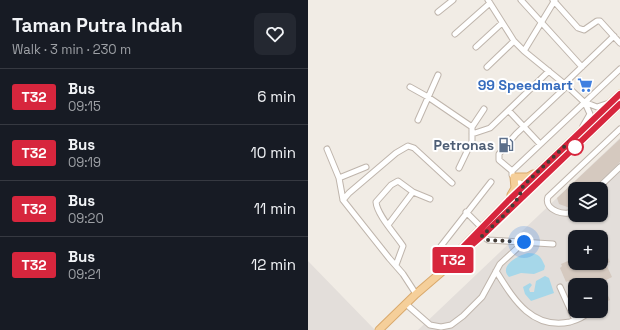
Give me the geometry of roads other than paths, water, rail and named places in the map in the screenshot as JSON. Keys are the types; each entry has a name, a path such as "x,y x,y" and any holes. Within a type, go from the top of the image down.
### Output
{"main road":[{"path":"379,330 450,264 456,255 620,94"},
{"path":"510,203 523,186 532,184 540,174 620,104"},
{"path":"510,203 515,188 513,174 528,177 540,174"}],"street":[{"path":"438,12 453,0"},
{"path":"521,0 541,24 582,67"},
{"path":"524,51 554,1 581,30 587,29 594,22 601,22 620,43"},
{"path":"456,34 489,2 514,41 548,71 566,84 584,102 590,114 578,134"},
{"path":"476,47 502,23"},
{"path":"523,186 499,160 500,154 524,126 614,36"},
{"path":"488,67 514,41"},
{"path":"513,174 540,144 620,69"},
{"path":"472,134 490,128 548,71"},
{"path":"418,120 438,75"},
{"path":"410,87 428,97 472,127"},
{"path":"584,102 597,107 612,102 620,97"},
{"path":"459,168 472,141 472,127 484,110"},
{"path":"509,111 540,144"},
{"path":"568,214 553,210 548,205 547,201 551,195 620,129"},
{"path":"343,200 349,193 396,153 408,146 414,148 452,183"},
{"path":"327,149 339,178 343,200 389,258 396,264 416,294"},
{"path":"339,178 366,167"},
{"path":"604,182 620,167"},
{"path":"396,264 404,246 388,226 376,202 391,185 398,181 413,192 430,199"},
{"path":"450,264 440,252 441,246 466,212 491,182"},
{"path":"388,226 413,192"},
{"path":"466,212 480,232 488,240 553,244"},
{"path":"406,304 430,325 446,326 463,316 482,297 500,264 524,242"},
{"path":"496,271 519,308 530,318 541,324 552,327 565,325 578,318"},
{"path":"560,287 575,320"}],"water":[{"path":"528,253 539,256 545,266 544,270 534,274 521,273 509,277 506,273 508,265 520,256"},
{"path":"545,276 549,278 554,293 531,301 525,294 523,287 530,283 532,285 529,289 530,292 534,292 536,281"}],"place":[{"name":"99 Speedmart","path":"585,85"},
{"name":"Petronas","path":"506,145"}]}
